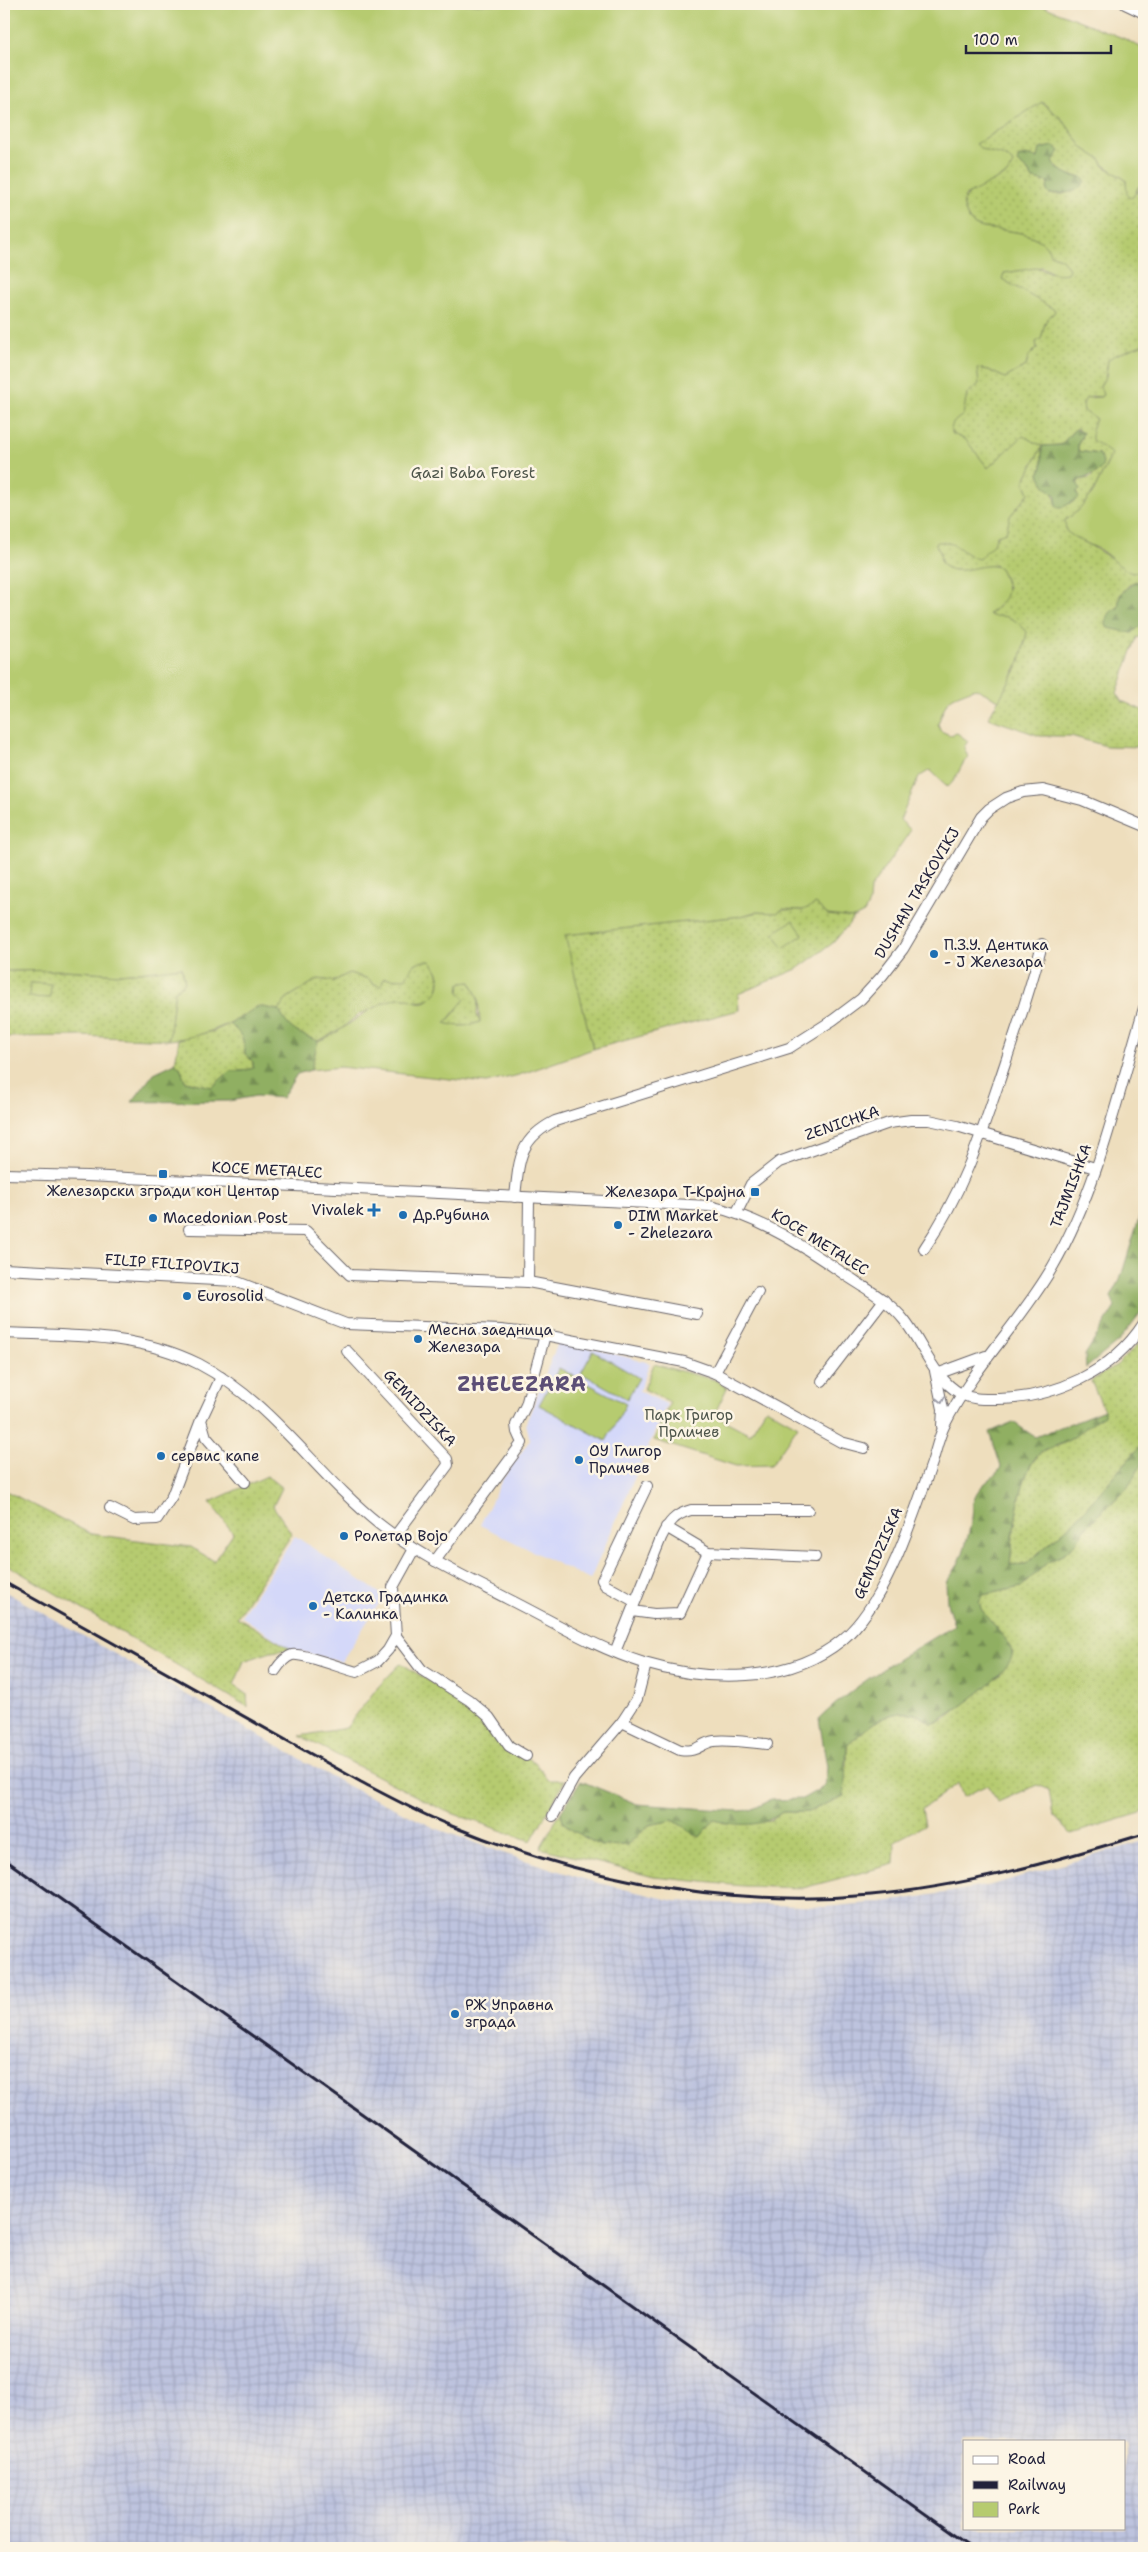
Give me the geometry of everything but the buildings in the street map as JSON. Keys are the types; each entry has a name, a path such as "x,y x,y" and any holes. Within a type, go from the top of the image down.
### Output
{"street":[{"path":"1126,4 1144,13"},
{"name":"DUSHAN TASKOVIKJ","path":"515,1197 523,1151 527,1141 539,1128 555,1121 789,1048 833,1020 861,999 903,949 968,836 981,817 998,803 1014,795 1043,790 1082,800 1144,826"},
{"path":"924,1249 948,1212 963,1183 1029,993 1042,944"},
{"name":"TAJMISHKA","path":"962,1394 987,1356 1013,1326 1053,1266 1075,1223 1095,1168 1144,1008"},
{"name":"ZENICHKA","path":"737,1212 751,1184 779,1162 889,1123 929,1120 1095,1168"},
{"name":"KOCE METALEC","path":"4,1174 92,1176 710,1206 737,1212 799,1243 884,1300 903,1319 922,1347 936,1373 962,1394"},
{"path":"528,1282 529,1198"},
{"path":"190,1229 306,1231 350,1275 528,1282 697,1314"},
{"name":"FILIP FILIPOVIKJ","path":"4,1269 235,1281 346,1324 501,1330 545,1335 684,1362 715,1373 806,1425 841,1442 864,1448"},
{"path":"715,1373 758,1292"},
{"path":"822,1380 884,1300"},
{"path":"962,1394 974,1399 1011,1398 1040,1394 1069,1385 1110,1360 1134,1337 1144,1323"},
{"name":"GEMIDZISKA","path":"4,1334 104,1337 171,1352 221,1377 272,1418 356,1504 414,1549 614,1652 646,1664 701,1674 738,1675 771,1673 813,1659 844,1638 870,1609 882,1586 933,1461 942,1429 962,1394"},
{"path":"435,1561 522,1443 516,1432 516,1425 526,1405 545,1335"},
{"name":"GEMIDZISKA","path":"347,1351 447,1459 448,1465 395,1536"},
{"name":"TAJMISHKA","path":"936,1373 987,1356"},
{"path":"936,1373 942,1409 942,1429"},
{"path":"110,1508 134,1520 150,1521 158,1519 172,1496 201,1420 221,1377"},
{"path":"201,1420 206,1438 246,1482"},
{"path":"647,1486 602,1580 605,1586 633,1606 654,1614 680,1613 708,1552"},
{"path":"614,1652 666,1527 678,1514 691,1510 808,1510"},
{"path":"666,1527 708,1552 815,1558"},
{"path":"275,1671 282,1662 292,1655 304,1656 357,1672 378,1661 388,1650 396,1636 393,1587 414,1549"},
{"path":"396,1636 422,1670 482,1711 489,1717 509,1746 526,1756"},
{"path":"553,1816 574,1778 622,1722 637,1698 646,1664"},
{"path":"622,1722 680,1750 697,1750 712,1741 767,1744"}],"shaded area":[{"name":"ОУ Глигор Прличев","path":"559,1340 650,1363 639,1391 667,1404 590,1580 480,1525 502,1480 530,1440 526,1423"},
{"name":"Детска Градинка - Калинка","path":"295,1536 384,1596 341,1662 291,1649 241,1616"},
{"path":"4,1591 346,1785 435,1828 509,1855 587,1880 674,1901 825,1907 901,1900 991,1885 1144,1841 1144,2548 4,2548"}],"green space":[{"name":"Gazi Baba Forest","path":"4,4 1038,4 1125,39 1144,49 1144,184 1138,187 1134,196 1129,197 1127,194 1126,180 1083,148 1063,120 1042,102 976,144 980,148 1006,157 1013,164 1007,174 965,196 963,202 969,219 979,227 1015,232 1034,237 1048,248 1050,254 1062,259 1069,269 1067,273 1063,274 1048,271 1042,267 1004,273 1002,279 1055,310 1054,313 1046,322 1041,339 1036,342 1037,348 1028,357 1026,366 1005,378 989,370 977,368 979,384 967,394 963,415 954,422 951,429 951,433 966,440 988,468 1023,436 1042,446 1024,482 1029,493 1010,516 1006,532 997,535 994,543 979,559 945,542 937,542 936,545 940,552 941,563 947,568 962,570 993,566 1000,568 1006,584 1006,594 1001,603 989,614 1012,619 1019,623 1027,632 1020,661 999,700 975,688 950,699 944,707 938,724 941,731 950,735 957,733 968,741 964,747 968,757 948,787 930,770 919,777 900,820 911,830 870,889 869,903 864,913 854,918 828,915 816,904 803,910 783,909 777,913 755,912 741,916 565,935 593,1049 519,1075 486,1083 340,1067 311,1070 318,1041 328,1037 377,1006 399,998 420,1002 429,1000 437,991 440,982 438,973 430,961 416,963 404,979 384,978 381,986 373,984 369,979 349,973 334,981 318,979 287,998 279,1010 258,1006 216,1029 193,1036 169,1040 175,990 185,983 182,967 120,974 66,970 4,971","holes":["471,982 478,998 480,1022 462,1026 445,1023 465,999 459,992 460,983"]},
{"path":"1041,102 1063,120 1083,148 1100,159 1104,166 1126,180 1127,189 1137,193 1138,187 1144,184 1144,344 1108,360 1103,394 1101,397 1091,396 1083,404 1084,411 1096,419 1092,429 1112,453 1093,493 1078,511 1065,520 1067,531 1109,557 1139,570 1144,563 1144,584 1131,583 1120,595 1118,608 1139,626 1144,623 1144,638 1137,637 1117,693 1122,701 1144,711 1144,747 1106,746 1071,736 1040,736 988,718 1016,670 1026,640 1000,616 993,617 989,614 999,606 1008,587 1003,575 995,565 959,571 952,570 941,563 940,552 935,545 937,541 944,541 975,558 1007,527 1010,516 1029,493 1024,482 1042,446 1031,441 1005,453 988,468 973,449 951,433 951,425 958,418 967,394 978,384 977,368 989,370 1005,378 1026,366 1028,357 1037,348 1036,342 1041,339 1046,322 1054,313 1054,310 1002,279 1004,273 1028,268 1039,268 1050,273 1062,259 1049,254 1044,244 1034,237 1015,232 978,227 969,219 963,202 966,197 976,189 1007,174 986,151 979,148 976,144","holes":["1032,156 1053,161 1065,173 1082,177 1064,194 1049,194 1048,182 1033,179 1025,167","1075,429 1078,429 1082,437 1078,443 1078,451 1099,454 1100,469 1090,478 1079,480 1075,491 1056,502 1054,495 1039,474 1042,467 1042,446 1061,445"]},
{"path":"1054,146 1060,151 1053,161 1056,168 1072,176 1082,177 1085,181 1074,191 1049,194 1047,191 1048,182 1033,179 1028,171 1017,162 1019,157 1025,155 1038,158 1040,149"},
{"path":"1144,344 1144,563 1139,571 1132,573 1122,568 1102,551 1077,539 1066,531 1065,520 1078,511 1093,493 1112,454 1092,440 1092,429 1096,419 1084,411 1083,404 1086,398 1101,397 1103,395 1100,386 1106,376 1108,360 1113,356"},
{"path":"1075,429 1083,433 1078,443 1078,451 1099,454 1102,466 1096,473 1077,482 1080,490 1076,492 1079,498 1063,507 1056,507 1056,496 1045,486 1039,474 1042,467 1042,446 1061,445"},
{"path":"1135,581 1144,584 1144,623 1132,633 1108,628 1106,625 1108,617 1112,610 1118,608 1120,595"},
{"path":"811,904 816,904 828,915 854,918 833,943 797,969 738,994 739,1010 593,1049 564,935 772,911 803,910"},
{"path":"793,920 803,935 783,948 774,933"},
{"path":"419,961 431,961 437,970 439,987 431,998 424,1001 416,1001 405,998 359,1014 340,1030 318,1041 297,1034 284,1022 279,1010 287,998 318,979 334,981 349,973 369,979 373,984 384,978 397,979"},
{"path":"182,967 185,983 175,990 169,1040 82,1036 4,1037 4,971 66,970 120,974"},
{"path":"471,982 478,998 477,1015 480,1022 462,1026 445,1023 457,1010 460,983"},
{"path":"30,983 51,984 50,998 29,997"},
{"path":"258,1006 279,1010 290,1027 318,1041 311,1070 297,1074 282,1098 256,1096 229,1101 132,1102 154,1073 175,1063 180,1067 185,1081 212,1087 230,1071 243,1071 253,1068 253,1062 245,1054 242,1037 229,1024"},
{"path":"229,1024 242,1037 245,1054 253,1062 253,1068 243,1071 230,1071 212,1087 185,1081 180,1067 175,1063 179,1039 214,1031"},
{"path":"1144,1202 1144,1308 1119,1341 1086,1368 1085,1355 1115,1307 1111,1297 1120,1280"},
{"path":"1144,1338 1144,1442 1073,1523 1026,1564 1010,1565 1017,1509 1030,1467 1043,1452 1066,1442 1103,1415 1104,1410 1091,1381 1117,1365"},
{"path":"593,1351 639,1378 627,1399 581,1373"},
{"name":"Парк Григор Прличев","path":"654,1364 715,1380 727,1388 714,1415 750,1434 766,1408 798,1426 771,1465 736,1466 654,1440 670,1402 644,1389"},
{"path":"559,1368 626,1404 606,1441 539,1405"},
{"path":"1104,1410 1104,1415 1077,1435 1039,1454 1030,1466 1017,1509 1010,1565 1026,1564 1073,1523 1144,1442 1144,1461 1127,1488 1087,1526 1075,1544 1062,1555 1048,1562 1021,1587 983,1595 979,1601 981,1609 1010,1647 1012,1652 1011,1660 1004,1670 980,1692 952,1713 932,1724 917,1715 901,1713 884,1718 868,1727 847,1746 844,1796 808,1812 782,1812 766,1821 758,1823 732,1824 714,1820 700,1837 673,1820 649,1825 627,1845 601,1846 573,1831 563,1822 561,1812 581,1781 637,1804 739,1811 751,1810 771,1800 802,1799 825,1786 827,1767 819,1719 867,1680 954,1625 947,1603 946,1582 956,1568 963,1552 972,1518 973,1501 983,1485 1001,1467 990,1432 1013,1422 1035,1437"},
{"path":"1144,1461 1144,1812 1071,1834 1053,1815 1049,1790 1037,1785 998,1802 987,1785 963,1797 958,1783 922,1809 925,1825 895,1841 894,1864 803,1888 742,1886 654,1877 540,1848 561,1812 563,1822 573,1831 601,1846 626,1845 649,1825 673,1820 700,1837 714,1819 725,1823 771,1821 782,1812 808,1812 847,1766 847,1746 868,1727 892,1714 901,1713 911,1713 922,1717 932,1724 945,1719 1000,1675 1013,1653 981,1609 979,1601 983,1595 1021,1587 1048,1562 1062,1555 1075,1544 1087,1526 1127,1488"},
{"path":"267,1476 282,1488 273,1506 292,1534 237,1617 291,1649 271,1652 244,1661 234,1685 247,1694 248,1707 4,1563 4,1490 91,1534 191,1547 214,1561 233,1533 210,1502"},
{"path":"401,1663 482,1716 502,1745 535,1762 548,1780 565,1780 531,1841 443,1810 300,1736 346,1728 377,1688"}],"railway":[{"path":"4,1582 361,1782 416,1810 449,1825 500,1844 551,1861 603,1875 656,1886 709,1893 817,1898 871,1895 940,1886 1009,1872 1144,1834"},
{"path":"4,1859 972,2548"}],"place":[{"name":"П.З.У. Дентика - Ј Железара","path":"934,954"},
{"name":"Железарски згради кон Центар","path":"163,1174"},
{"name":"Железара Т-Крајна","path":"755,1192"},
{"name":"Vivalek","path":"374,1210"},
{"name":"Др.Рубина","path":"403,1215"},
{"name":"Macedonian Post","path":"153,1218"},
{"name":"DIM Market - Zhelezara","path":"618,1225"},
{"name":"Eurosolid","path":"187,1296"},
{"name":"Месна заедница Железара","path":"418,1339"},
{"name":"сервис капе","path":"161,1456"},
{"name":"ОУ Глигор Прличев","path":"579,1460"},
{"name":"Ролетар Војо","path":"344,1536"},
{"name":"Детска Градинка - Калинка","path":"313,1606"},
{"name":"РЖ Управна зграда","path":"455,2014"}],"district":[{"name":"ZHELEZARA","path":"522,1384"}]}
